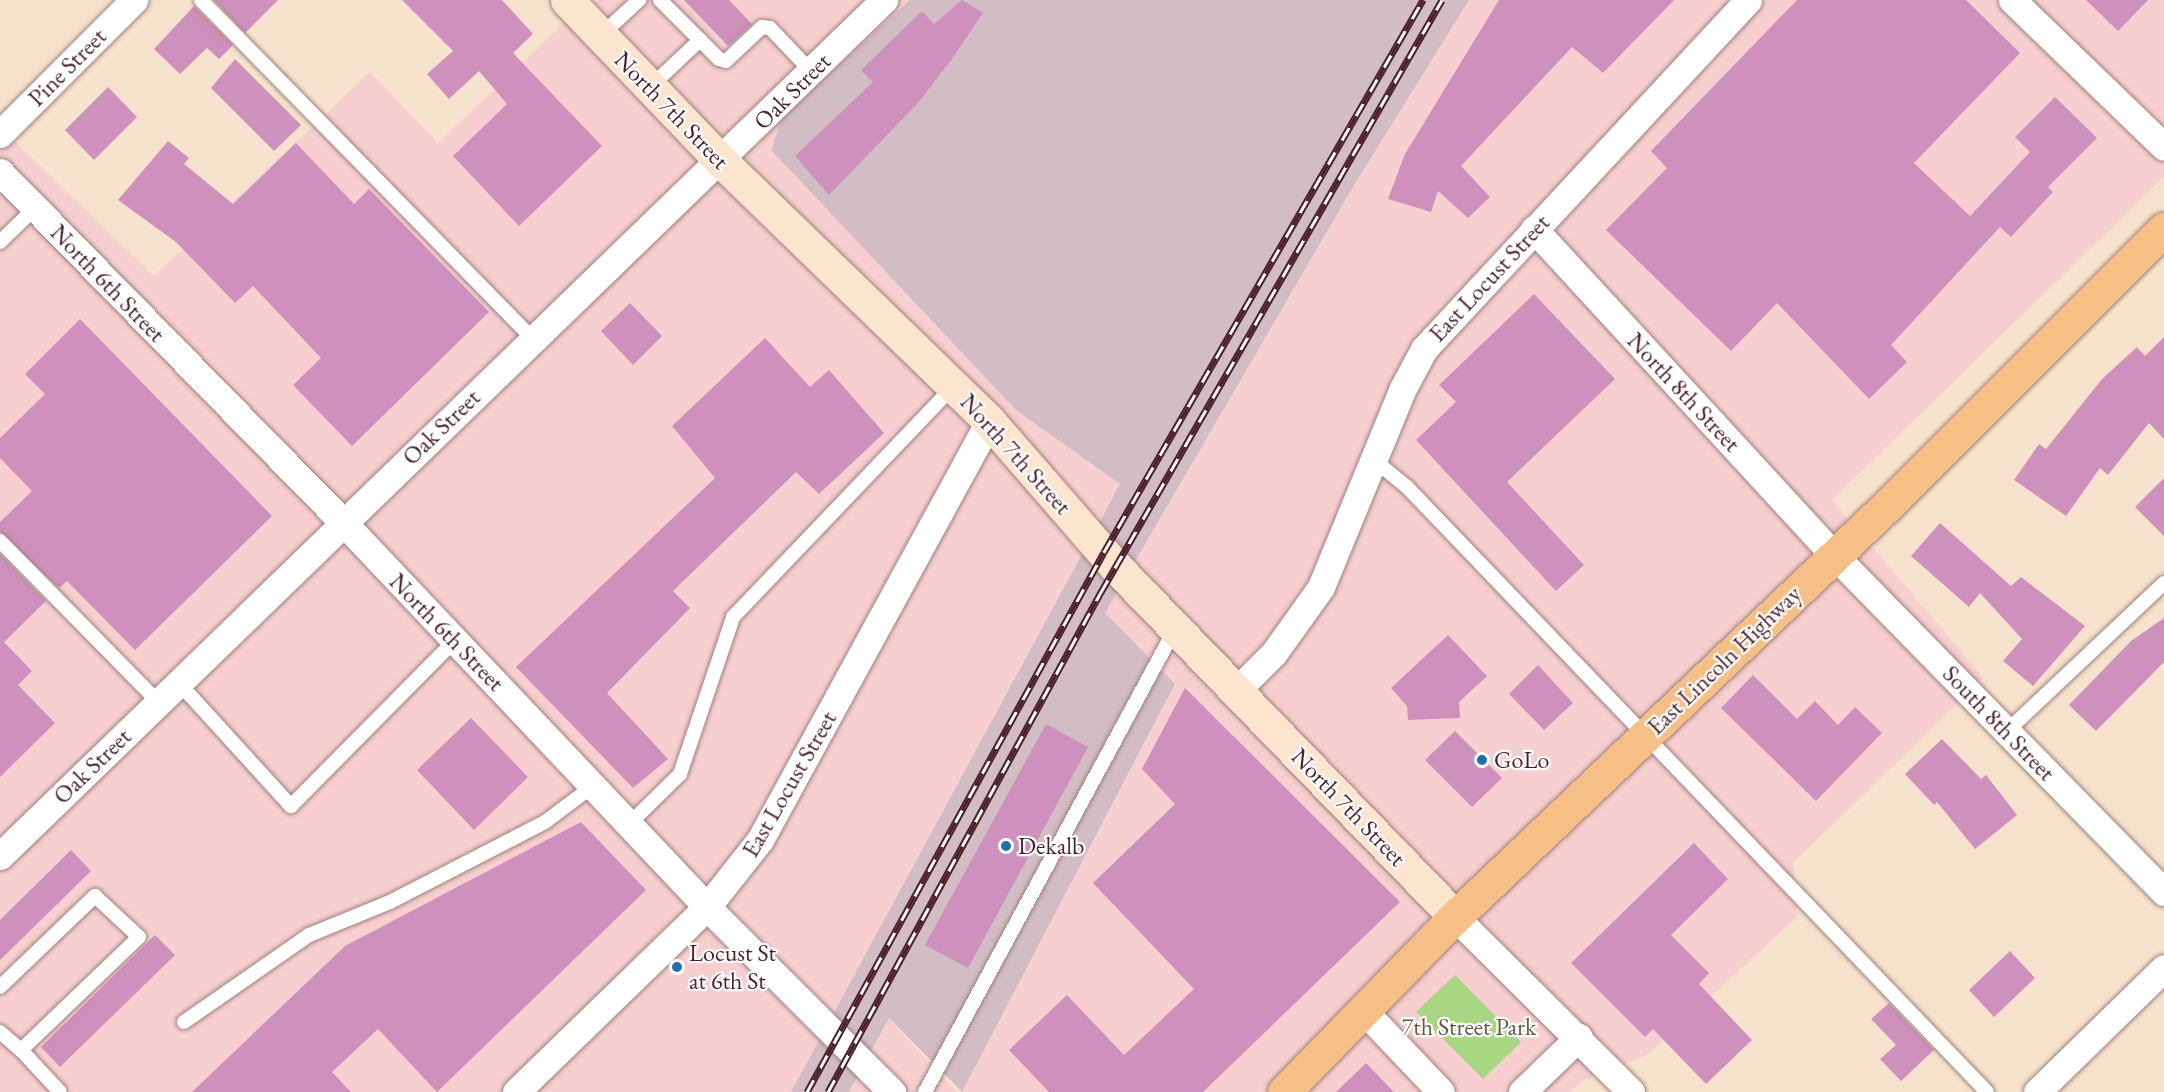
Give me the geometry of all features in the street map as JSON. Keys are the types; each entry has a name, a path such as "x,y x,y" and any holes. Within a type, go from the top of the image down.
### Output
{"main road":[{"name":"East Lincoln Highway","path":"1284,1092 1365,1012 1455,917 1834,555 2164,229"}],"street":[{"name":"Pine Street","path":"0,134 134,0"},
{"name":"North 7th Street","path":"567,0 721,161 989,421 1176,627 1455,917"},
{"name":"Oak Street","path":"0,856 342,521 721,161 884,0"},
{"name":"East Locust Street","path":"1237,690 1274,653 1321,587 1374,460 1424,349 1748,0"},
{"path":"2012,0 2164,147"},
{"name":"North 6th Street","path":"0,172 342,521 707,907 892,1092"},
{"name":"North 8th Street","path":"1534,229 1834,555"},
{"name":"East Locust Street","path":"516,1092 707,907 772,820 989,421"},
{"name":"South 8th Street","path":"1834,555 2164,892"},
{"path":"1455,917 1579,1036 1631,1092"},
{"path":"2037,1092 2164,968"},
{"path":"1365,1012 1441,1092"},
{"path":"1522,1092 1579,1036"}],"lane":[{"path":"201,0 533,339"},
{"path":"600,36 639,0"},
{"path":"660,0 700,40 726,61 762,27 770,28 811,71"},
{"path":"650,87 700,40"},
{"path":"0,242 35,208"},
{"path":"629,824 680,774 733,617 954,386"},
{"path":"1374,460 1407,487 1987,1092"},
{"path":"0,541 158,702"},
{"path":"2007,731 2164,583"},
{"path":"925,1092 1176,627"},
{"path":"178,682 291,806 455,640"},
{"path":"184,1022 309,935 390,902 546,822 593,786"},
{"path":"0,987 95,896 139,938 21,1050"},
{"path":"0,1032 21,1050 60,1092"}],"shaded area":[{"path":"597,0 910,0 782,117 771,150 1016,410 1120,484 875,939 791,1092 0,1092 0,151 12,139 154,276 370,72 438,143 565,22"},
{"path":"910,0 1469,0 1353,187 1105,613 1175,684 962,1092 889,1018 849,1092 791,1092 1120,484 1016,410 771,150 782,117"},
{"path":"1469,0 2164,0 2164,177 1832,500 1984,678 1793,863 1797,917 1647,1055 1582,1081 1570,1092 962,1092 1175,685 1105,613 1353,187"},
{"path":"888,1018 957,1092 849,1092"}],"green space":[{"name":"7th Street Park","path":"1455,975 1521,1042 1483,1079 1416,1012"}],"building":[{"path":"214,0 278,0 245,33"},
{"path":"402,0 502,0 533,34 513,53 602,146 519,226 453,156 507,104 479,71 449,99 427,74 453,51"},
{"path":"684,0 729,0 752,24 728,46"},
{"path":"962,0 983,13 951,60 918,103 829,195 795,156 873,82 861,70 922,11 934,24"},
{"path":"1499,0 1674,0 1603,73 1572,47 1461,166 1490,197 1468,218 1438,191 1431,212 1388,199 1405,154"},
{"path":"1797,0 1966,0 2020,53 1914,163 1970,216 2030,152 2015,137 2055,97 2097,138 2048,187 2053,192 2011,237 2000,227 1891,345 1907,362 1869,399 1777,303 1731,351 1606,230 1667,168 1651,151"},
{"path":"2086,0 2148,0 2118,31"},
{"path":"194,6 233,45 219,59 207,48 180,74 154,49"},
{"path":"235,59 301,125 274,151 211,88"},
{"path":"108,87 137,117 94,160 65,130"},
{"path":"168,141 189,158 184,164 233,204 296,143 354,204 369,189 489,312 352,446 293,385 321,358 253,286 235,303 176,242 118,200"},
{"path":"1534,294 1615,379 1507,482 1584,565 1556,591 1416,440 1456,402 1439,385"},
{"path":"630,303 662,336 633,365 601,331"},
{"path":"80,319 272,516 135,650 67,581 59,588 0,532 0,522 32,491 0,458 0,438 45,394 25,374"},
{"path":"2164,337 2164,439 2149,423 2108,475 2100,468 2066,516 2014,480 2039,444 2046,449 2102,379 2137,347 2145,356"},
{"path":"765,338 810,387 829,370 884,433 819,494 796,472 673,591 690,608 607,693 668,759 633,788 516,667 715,478 672,426"},
{"path":"2164,478 2164,536 2135,507"},
{"path":"1940,523 2011,586 2021,577 2085,626 2033,686 2003,661 2022,639 1980,593 1969,607 1911,556"},
{"path":"0,554 46,601 4,642 32,671 18,685 55,723 0,777"},
{"path":"2164,618 2164,662 2096,731 2069,705 2131,641"},
{"path":"1448,635 1487,676 1459,702 1460,718 1408,720 1407,706 1391,688"},
{"path":"1538,665 1573,703 1544,730 1509,694"},
{"path":"1753,675 1797,719 1815,701 1838,725 1855,707 1882,733 1816,801 1721,708"},
{"path":"1185,688 1400,902 1203,1092 1049,1092 1009,1050 1067,995 1124,1055 1194,989 1093,883 1175,804 1142,769"},
{"path":"471,718 528,777 474,830 417,770"},
{"name":"Dekalb","path":"1046,724 1088,747 968,968 925,945"},
{"path":"1455,731 1502,778 1472,807 1425,760"},
{"path":"1942,739 1981,779 1986,775 2017,815 1975,849 1937,802 1934,805 1905,774"},
{"path":"581,822 646,890 437,1092 378,1029 332,1072 351,1092 192,1092 345,946"},
{"path":"1694,843 1728,879 1671,935 1709,973 1699,984 1752,1040 1706,1084 1653,1029 1645,1037 1571,963"},
{"path":"71,850 91,871 0,960 0,920"},
{"path":"155,935 175,955 60,1067 41,1047"},
{"path":"2010,951 2035,978 1994,1017 1969,990"},
{"path":"1889,1003 1934,1050 1901,1081 1880,1059 1896,1045 1871,1019"},
{"path":"1366,1063 1394,1092 1336,1092"}],"railway":[{"path":"807,1092 1104,552 1423,0"},
{"path":"828,1092 1101,592 1442,0"}],"place":[{"name":"GoLo","path":"1482,760"},
{"name":"Dekalb","path":"1006,846"},
{"name":"Locust St at 6th St","path":"677,967"}]}
